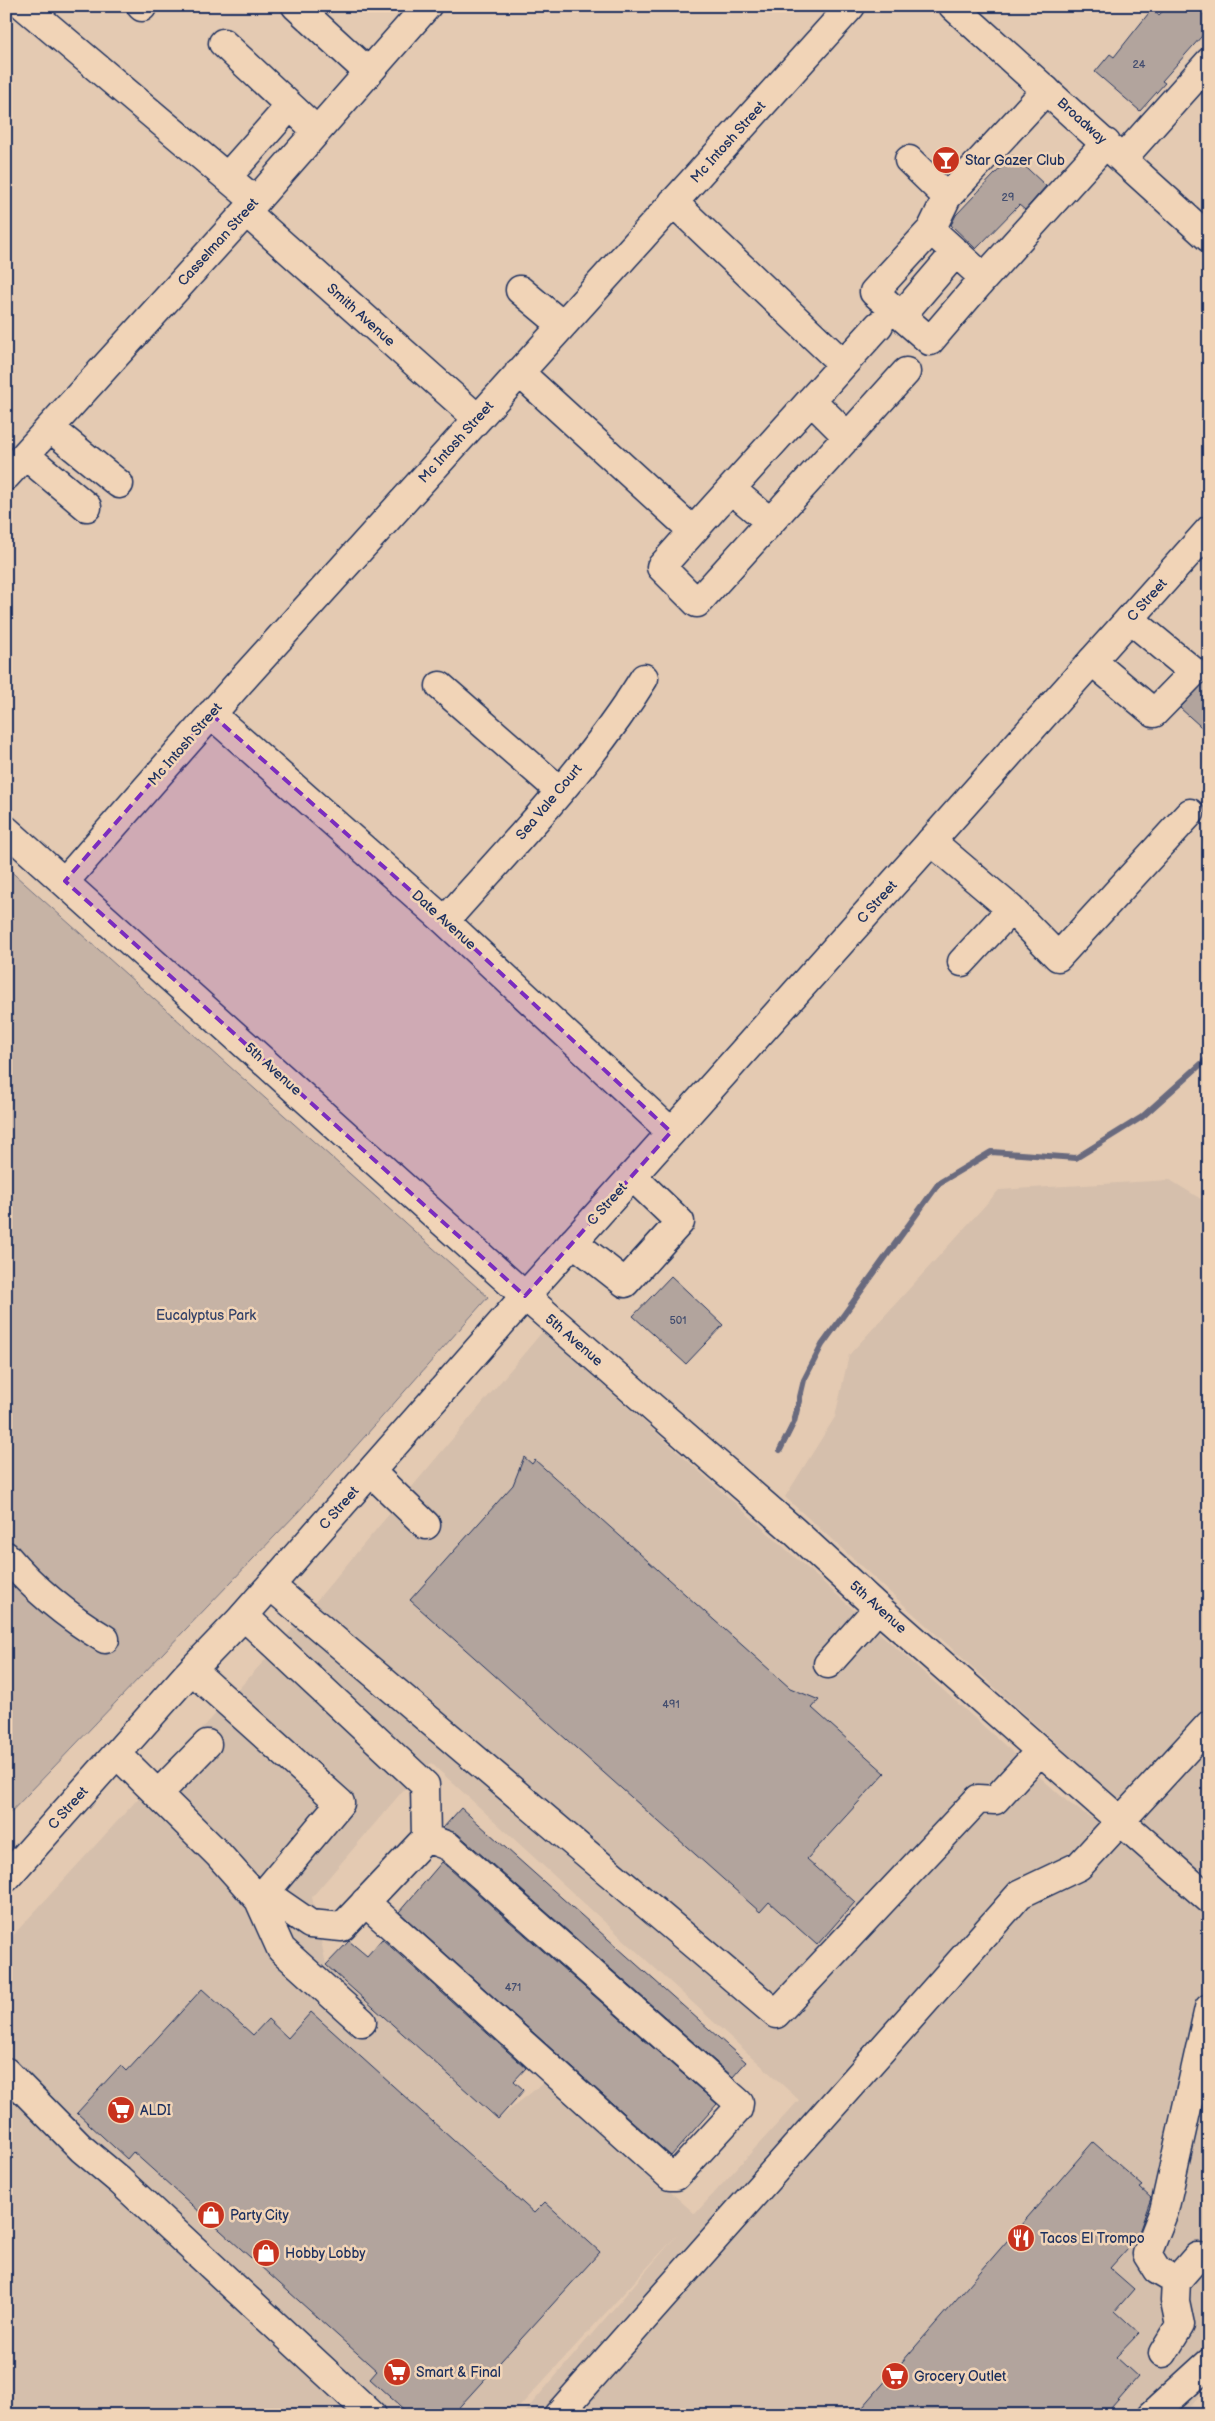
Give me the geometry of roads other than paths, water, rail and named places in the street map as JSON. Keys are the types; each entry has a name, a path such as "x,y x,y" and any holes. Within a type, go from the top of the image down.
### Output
{"street":[{"path":"6,12 11,6"},
{"name":"Smith Avenue","path":"24,6 227,177 251,206 477,418"},
{"path":"296,6 368,72"},
{"name":"Casselman Street","path":"6,476 251,206 427,6"},
{"name":"Broadway","path":"960,8 1046,90 1209,238"},
{"name":"Mc Intosh Street","path":"65,881 211,714 673,202 840,10"},
{"path":"223,43 317,131"},
{"path":"1046,90 947,197 931,230 874,292 890,320 930,341 984,278 1114,150 1209,62"},
{"path":"227,177 290,106"},
{"path":"909,160 947,197"},
{"path":"673,202 843,364"},
{"path":"931,230 984,278"},
{"path":"906,372 697,603 661,567 843,364 890,320 956,252"},
{"path":"520,290 562,325"},
{"path":"519,372 693,531"},
{"path":"811,400 848,437"},
{"path":"50,428 119,484"},
{"path":"25,455 87,507"},
{"path":"732,489 770,522"},
{"name":"C Street","path":"6,1878 192,1670 271,1586 525,1296 1209,530"},
{"path":"1092,661 1154,713 1202,666 1130,619"},
{"name":"Sea Vale Court","path":"445,921 560,791 619,718 644,678"},
{"path":"440,686 560,791"},
{"name":"Date Avenue","path":"211,714 445,921 671,1132"},
{"path":"931,841 1011,909 1058,957 1190,813"},
{"name":"5th Avenue","path":"6,830 525,1296 794,1531 878,1608 1209,1899"},
{"path":"962,962 1011,909"},
{"path":"573,1242 625,1283 680,1222 632,1176"},
{"path":"371,1472 426,1525"},
{"path":"6,1556 49,1599 105,1639"},
{"path":"271,1586 776,2014 978,1799 995,1800 1040,1751"},
{"path":"828,1664 878,1608"},
{"path":"117,1754 262,1896 310,1924 342,1927 426,1838 424,1785 244,1616"},
{"path":"192,1670 340,1803 262,1896"},
{"path":"558,2415 1020,1894 1078,1866 1209,1725"},
{"path":"158,1794 207,1744"},
{"path":"365,1902 670,2176 676,2176 738,2109 739,2103 448,1846 426,1838"},
{"path":"262,1896 281,1949 362,2022"},
{"path":"1176,2281 1157,2270 1147,2254 1164,2211 1209,2008"},
{"path":"6,2072 82,2149 119,2180 372,2415"},
{"path":"1163,2353 1180,2325 1175,2301 1176,2281 1197,2257 1209,2258"},
{"path":"1152,2415 1209,2363"}],"waterway":[{"path":"780,1450 794,1422 804,1380 822,1345 939,1183 991,1152 1076,1158 1142,1117 1209,1057"}],"place":[{"name":"Star Gazer Club","path":"946,160"},
{"name":"ALDI","path":"121,2110"},
{"name":"Party City","path":"211,2215"},
{"name":"Tacos El Trompo","path":"1021,2238"},
{"name":"Hobby Lobby","path":"266,2253"},
{"name":"Smart & Final","path":"397,2372"},
{"name":"Grocery Outlet","path":"895,2376"}],"park label":[{"name":"Eucalyptus Park","path":"206,1315"}]}
